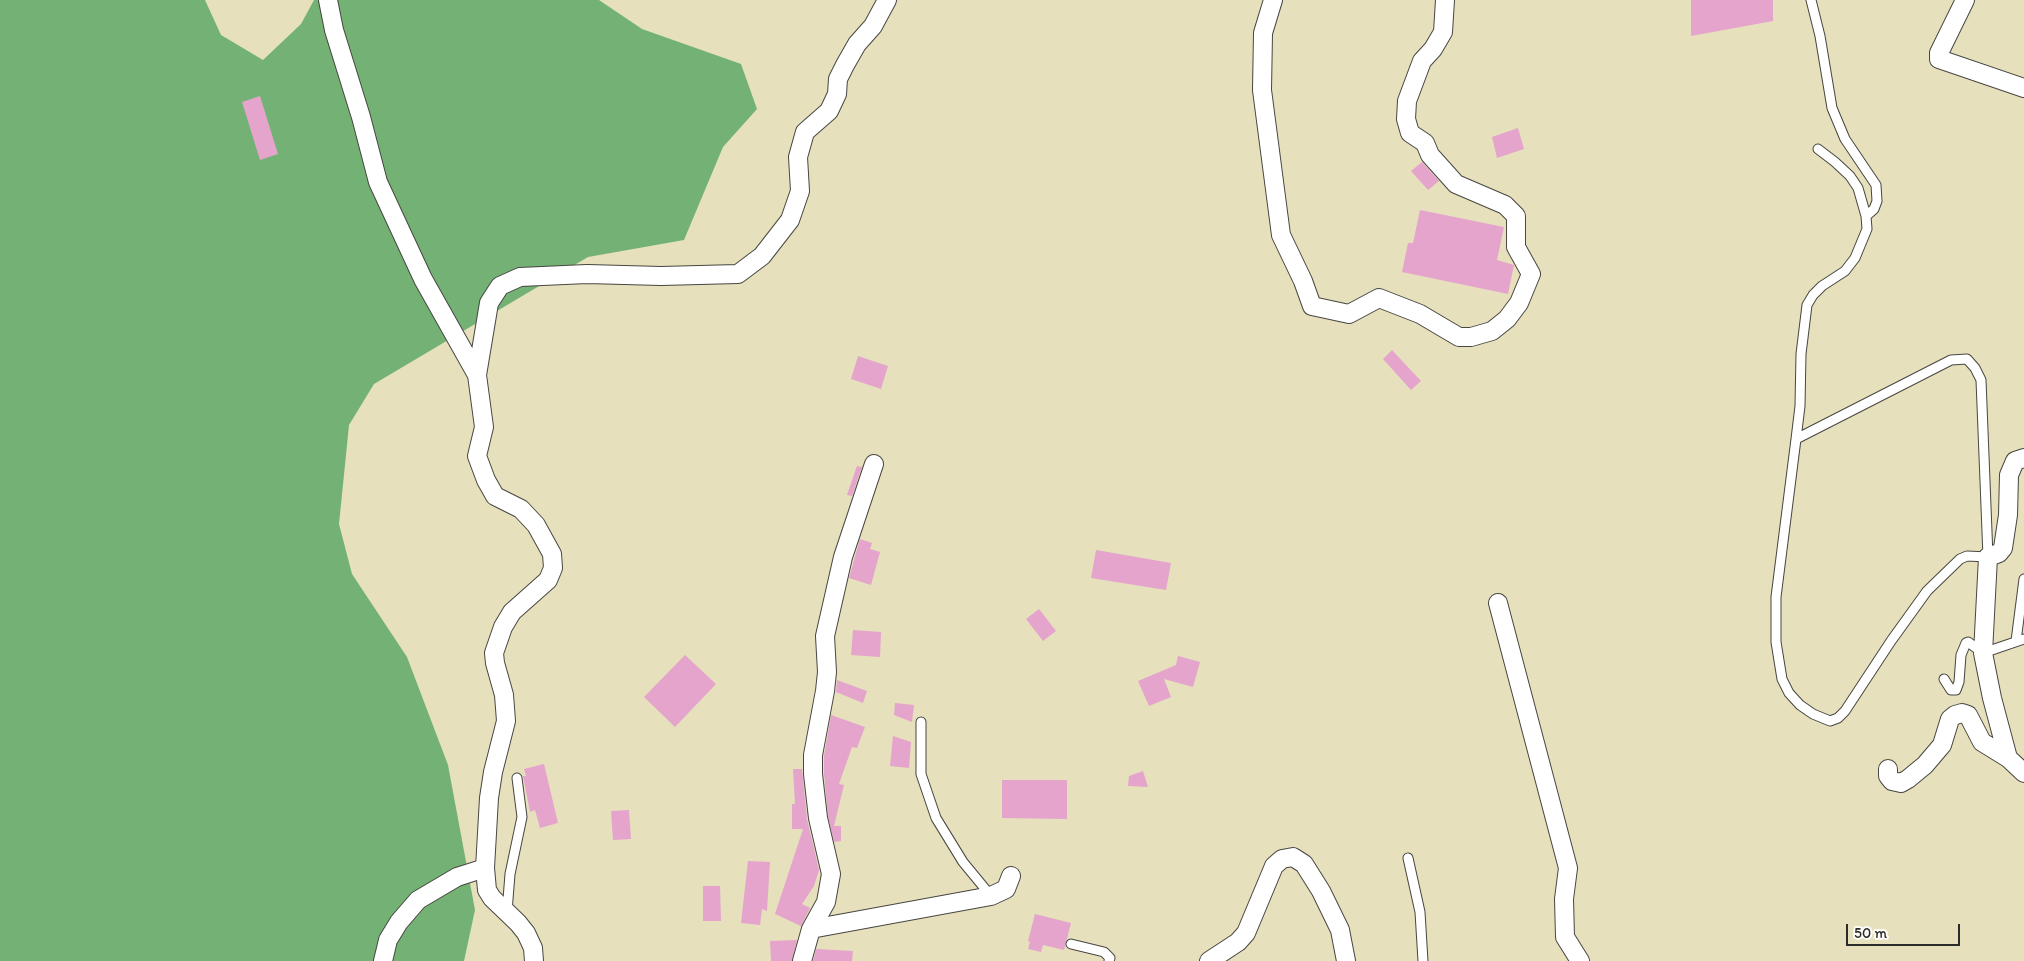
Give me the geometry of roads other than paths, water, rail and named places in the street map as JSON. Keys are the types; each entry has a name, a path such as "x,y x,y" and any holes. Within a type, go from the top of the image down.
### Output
{"street":[{"path":"328,0 334,30 378,182 423,279 477,375"},
{"path":"534,961 533,948 526,933 492,898 487,890 489,798 493,772 506,721 504,695 494,653 503,627 512,612 524,599 548,580 553,568 552,554 536,525 521,509 495,496 486,480 477,456 484,426 477,375 490,303 500,286 520,277 587,274 661,276 738,274 762,256 790,220 795,206 800,191 798,157 805,132 829,111 837,94 838,79 845,65 857,44 873,26 887,0"},
{"path":"1273,0 1263,33 1262,90 1281,235 1303,281 1312,306 1349,314 1379,298 1420,314 1459,337 1471,338 1492,331 1507,319 1519,303 1530,274 1516,247 1516,216 1505,205 1456,184 1430,155 1424,144 1410,133 1406,119 1407,101 1422,61 1433,50 1443,32 1445,0"},
{"path":"1965,0 1939,53 1939,60 2024,88"},
{"path":"2008,758 1992,698 1983,653 1988,557 1999,553 2003,548 2008,515 2009,475 2015,461 2024,458"},
{"path":"802,961 811,929 826,902 831,874 818,818 813,774 813,756 827,672 825,636 843,557 874,464"},
{"path":"1498,603 1568,868 1564,899 1565,937 1580,961"},
{"path":"1888,769 1888,776 1892,781 1901,783 1908,779 1925,765 1942,745 1950,719 1962,713 1968,716 1982,742 2008,758 2024,773"},
{"path":"1209,961 1238,942 1246,933 1274,866 1282,859 1293,857 1304,864 1321,891 1340,930 1346,961"},
{"path":"383,961 388,940 399,922 418,900 457,877 486,868"},
{"path":"811,929 991,896 1006,889 1012,876"}],"lane":[{"path":"1811,0 1820,36 1832,108 1845,139 1876,185 1877,201 1874,208 1866,216"},
{"path":"1796,439 1951,360 1967,359 1975,368 1981,380 1988,557 1967,556 1960,559 1927,591 1891,640 1846,711 1838,718 1830,721 1813,714 1789,694 1782,678 1776,642 1778,581 1800,406 1801,354 1808,305 1813,295 1822,286 1845,271 1855,258 1867,229 1866,216 1858,188 1850,176 1818,149"},
{"path":"1944,679 1951,690 1956,690 1959,682 1961,655 1966,642 1983,653 2020,640 2024,579"},
{"path":"921,722 921,774 936,818 963,862 991,896"},
{"path":"507,912 510,874 522,817 517,778"},
{"path":"1408,858 1420,912 1424,961"},
{"path":"1071,944 1104,952 1110,958 1109,961"}]}
